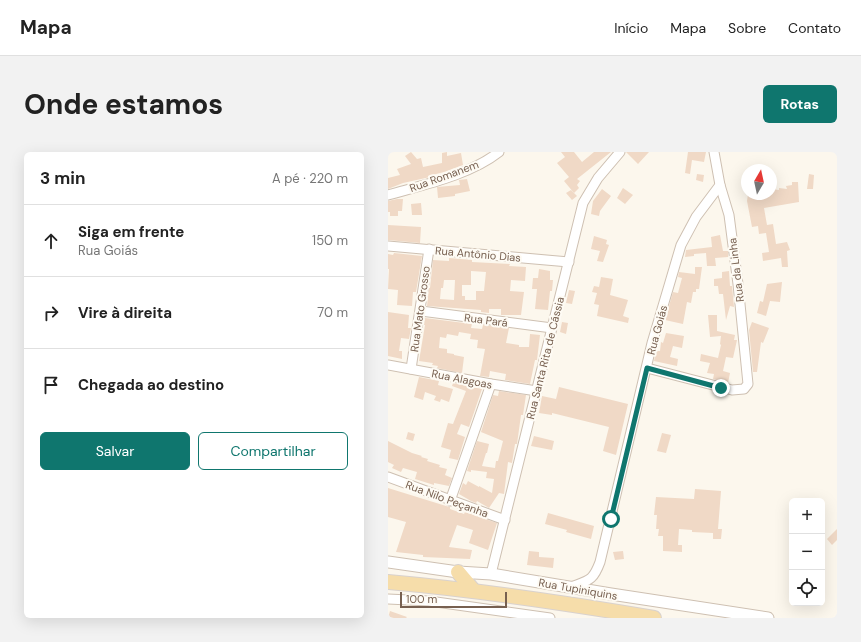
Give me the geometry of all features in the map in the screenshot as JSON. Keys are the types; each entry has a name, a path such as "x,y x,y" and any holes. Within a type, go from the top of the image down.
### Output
{"main road":[{"path":"458,572 474,591"},
{"path":"388,582 474,591 583,606 654,618"}],"street":[{"name":"Rua Romanem","path":"388,195 470,169 499,152"},
{"name":"Rua Santa Rita de Cássia","path":"491,574 583,203 598,178 620,152"},
{"name":"Rua da Linha","path":"647,368 721,388 738,390 744,389 748,384 738,284 729,215 720,185 714,152"},
{"name":"Rua Goiás","path":"571,587 589,580 596,574 652,343 681,245 696,217 720,185"},
{"name":"Rua Antônio Dias","path":"388,246 569,262"},
{"name":"Rua Mato Grosso","path":"411,369 421,312 429,249"},
{"name":"Rua Pará","path":"421,312 552,328"},
{"name":"Rua Alagoas","path":"388,365 537,391"},
{"path":"450,501 492,384"},
{"name":"Rua Nilo Peçanha","path":"388,477 505,520"},
{"name":"Rua Tupiniquins","path":"388,562 458,572 491,574 634,598 768,618"},
{"path":"388,599 482,608 550,618"},
{"path":"480,618 482,608"}],"building":[{"path":"411,152 417,159 421,158 423,167 442,163 442,153 447,152 447,156 461,153 463,165 430,177 403,183 388,189 388,178 400,175 397,169 411,164 405,156"},
{"path":"561,152 574,152 582,162 594,152 611,152 577,179 580,181 577,185 579,188 574,193 564,181 569,177 557,163 565,157"},
{"path":"626,152 649,152 638,164"},
{"path":"688,152 706,152 704,162 692,160 690,174 685,173"},
{"path":"697,174 704,175 703,182 696,180"},
{"path":"809,174 814,175 813,189 807,189"},
{"path":"467,179 470,191 455,194 455,196 438,198 437,187 460,185 459,180"},
{"path":"792,182 798,182 799,202 764,208 767,225 773,224 776,244 787,242 790,250 787,251 788,267 782,267 781,258 763,261 762,253 769,252 766,233 759,234 758,226 752,227 747,201 777,200 777,190 779,190 779,188 787,189 786,186 792,185"},
{"path":"623,188 633,195 625,204 617,198"},
{"path":"602,189 611,196 600,211 599,216 591,214 593,201"},
{"path":"571,190 577,196 572,200 566,193"},
{"path":"403,199 402,211 398,211 398,216 390,216 390,212 388,212 388,201"},
{"path":"421,203 422,215 412,215 411,204"},
{"path":"388,225 421,227 420,243 388,240"},
{"path":"720,235 723,251 728,251 728,257 715,258 716,266 707,266 706,253 694,254 694,256 685,257 686,250 712,247 711,237"},
{"path":"594,236 607,240 606,244 609,245 603,262 597,261 600,251 591,249"},
{"path":"394,253 422,256 416,292 413,292 412,306 397,305 398,290 388,289 388,254 393,255"},
{"path":"449,258 472,260 472,262 510,264 509,266 526,267 525,281 511,280 510,291 524,292 521,315 501,315 501,309 489,309 489,313 481,312 481,310 427,306 433,260 449,261","holes":["471,271 486,272 484,291 476,291 476,300 465,300 465,296 462,296 462,285 471,285","444,280 455,280 454,300 440,299 441,288 443,288"]},
{"path":"695,267 702,267 699,289 696,289 696,292 693,292 691,303 687,302 683,324 665,320 673,292 678,293 682,278 678,277 679,272 695,274"},
{"path":"539,269 550,271 550,280 553,280 548,310 535,309 537,289 532,289 533,278 538,278"},
{"path":"729,271 734,307 730,306 726,320 723,294 719,294 718,286 714,286 714,279 722,278 722,272"},
{"path":"601,277 613,279 610,295 628,300 623,316 629,318 628,323 597,316 599,305 594,304 597,293 592,292 594,286 599,287"},
{"path":"782,282 780,302 770,301 766,316 757,313 760,301 763,302 767,284"},
{"path":"569,290 575,291 572,304 566,303"},
{"path":"388,312 409,315 408,328 411,328 409,339 401,338 399,351 402,351 402,359 388,356"},
{"path":"708,315 717,315 717,331 735,335 734,340 737,340 733,358 726,357 723,371 730,373 728,383 713,379 714,374 707,373 710,363 700,361 701,354 718,358 721,345 721,336 710,337"},
{"path":"425,318 472,324 471,328 482,329 483,325 509,328 506,343 519,345 519,347 529,347 530,334 540,335 537,360 535,360 530,384 505,380 506,374 490,371 489,377 480,376 485,349 477,348 478,340 470,339 471,334 459,332 458,336 447,334 446,338 440,337 439,348 447,349 447,353 464,357 462,373 437,368 438,366 432,365 433,363 419,361"},
{"path":"562,322 568,323 566,334 560,332"},
{"path":"752,322 769,328 763,343 761,342 757,372 753,372 749,330"},
{"path":"666,333 684,336 682,348 673,346 670,357 678,359 677,366 654,361 656,351 660,351 661,342 663,343"},
{"path":"419,377 439,381 438,385 453,389 449,402 441,399 440,402 434,400 436,396 425,392 423,400 414,397"},
{"path":"453,383 482,389 469,427 461,424 457,434 465,437 458,460 449,458 451,450 441,447 448,423 453,424 466,391 452,386"},
{"path":"559,387 628,404 616,455 603,451 609,427 552,413 552,415 539,413 542,396 556,399"},
{"path":"499,391 526,395 512,463 508,462 504,494 499,493 489,508 477,501 476,503 471,501 459,494 463,483 466,485 468,481 492,493 494,479 486,478 487,472 467,471 477,441 489,444 482,466 495,468 496,461 498,461 503,441 481,432 493,395 498,396"},
{"path":"408,432 415,434 413,441 406,439"},
{"path":"662,433 671,435 666,453 657,451"},
{"path":"534,436 554,441 552,450 531,446"},
{"path":"388,441 428,459 427,461 440,465 439,467 447,469 445,475 452,478 449,486 434,483 434,485 415,479 417,472 403,468 401,472 392,468 394,465 388,462"},
{"path":"388,488 450,507 450,509 464,514 465,512 497,523 488,550 469,543 473,530 457,525 449,547 472,550 470,559 423,557 423,555 396,552 406,522 388,517"},
{"path":"695,489 721,491 718,529 722,529 721,539 713,539 713,533 692,532 692,530 679,529 678,545 682,545 682,552 663,551 663,536 658,536 659,529 656,529 657,515 654,515 656,497 694,499"},
{"path":"548,513 594,526 591,539 545,524"},
{"path":"837,529 837,540 832,545 827,539"},
{"path":"529,551 539,552 539,557 554,558 553,568 527,565"},
{"path":"623,551 624,559 615,560 613,552"},
{"path":"390,611 407,617 388,618"}],"route":[{"path":"611,519 647,368 721,388"}]}
